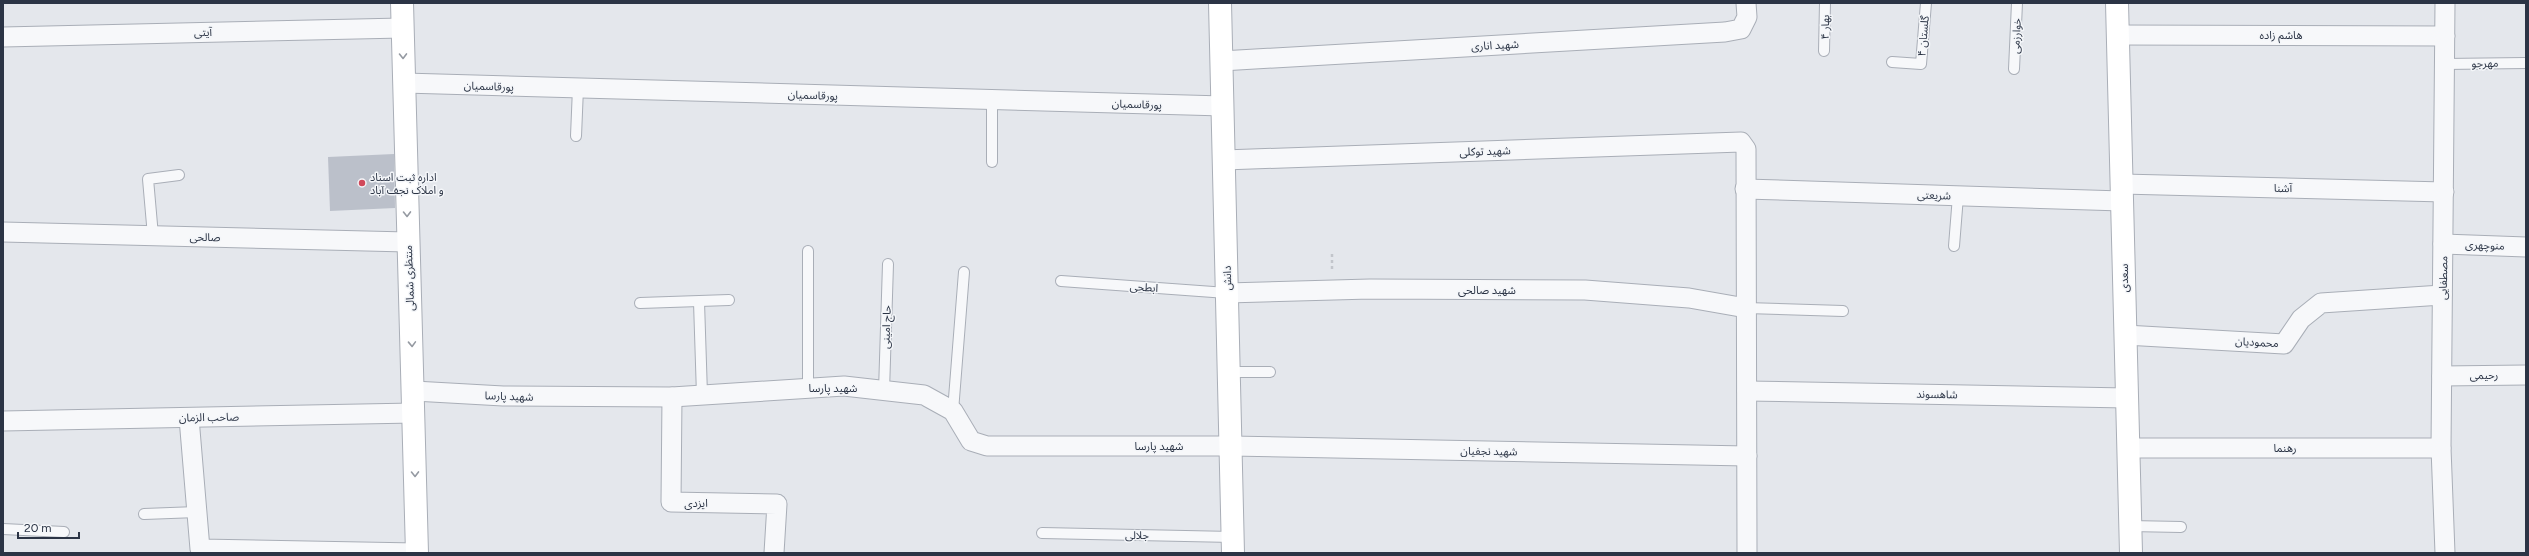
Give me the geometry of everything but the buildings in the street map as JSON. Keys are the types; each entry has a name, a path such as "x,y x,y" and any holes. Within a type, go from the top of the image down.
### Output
{"street":[{"name":"منتظری شمالی","path":"402,3 407,242 414,391 417,553"},
{"name":"دانش","path":"1220,3 1233,545"},
{"name":"شهید اناری","path":"1221,61 1725,32 1741,29 1747,17 1746,3"},
{"name":"سعدی","path":"2117,3 2131,553"},
{"name":"مصطفایی","path":"2444,553 2441,448 2445,3"},
{"name":"آیتی","path":"3,36 402,28"},
{"name":"هاشم زاده","path":"2118,35 2445,36"},
{"name":"پورقاسمیان","path":"404,83 1222,106"},
{"name":"شهید توکلی","path":"1224,160 1742,142 1745,144 1745,189"},
{"name":"شریعتی","path":"1745,189 1958,196 2122,192"},
{"path":"1745,189 1747,553"},
{"name":"آشنا","path":"2122,192 2444,192"},
{"name":"صالحی","path":"3,232 407,242"},
{"name":"منوچهری","path":"2443,244 2526,247"},
{"name":"شهید صالحی","path":"1227,292 1370,289 1585,290 1689,298 1746,308"},
{"name":"محمودیان","path":"2125,336 2284,344 2301,319 2321,303 2442,295"},
{"name":"رحیمی","path":"2442,376 2526,375"},
{"name":"شهید پارسا","path":"414,391 503,396 672,397 844,386 924,395 953,411 971,440 987,446 1231,446"},
{"name":"شاهسوند","path":"1747,391 2127,398"},
{"name":"ایزدی","path":"672,397 671,502 777,504 774,553"},
{"name":"صاحب الزمان","path":"3,421 414,413"},
{"path":"189,418 200,549 417,553"},
{"name":"شهید نجفیان","path":"1231,446 1747,456"},
{"name":"رهنما","path":"2128,448 2441,448"}],"lane":[{"name":"بهار ۴","path":"1824,51 1825,3"},
{"name":"گلستان ۴","path":"1892,62 1921,64 1926,3"},
{"name":"خوارزمی","path":"2014,69 2017,3"},
{"name":"مهرجو","path":"2444,64 2526,63"},
{"path":"576,136 578,88"},
{"path":"992,100 992,162"},
{"path":"153,236 148,179 179,175"},
{"path":"1954,246 1958,196"},
{"path":"808,251 808,388"},
{"name":"حاج امینی","path":"884,390 888,264"},
{"path":"953,411 964,272"},
{"name":"ابطحی","path":"1061,281 1227,292"},
{"path":"640,303 729,300"},
{"path":"699,302 702,395"},
{"path":"1746,308 1843,311"},
{"path":"1229,372 1270,372"},
{"path":"144,514 197,512"},
{"path":"2130,526 2181,527"},
{"path":"3,529 64,532"},
{"name":"جلالی","path":"1042,533 1233,545"}],"place":[{"name":"اداره ثبت اسناد و املاک نجف آباد","path":"362,183"}]}
